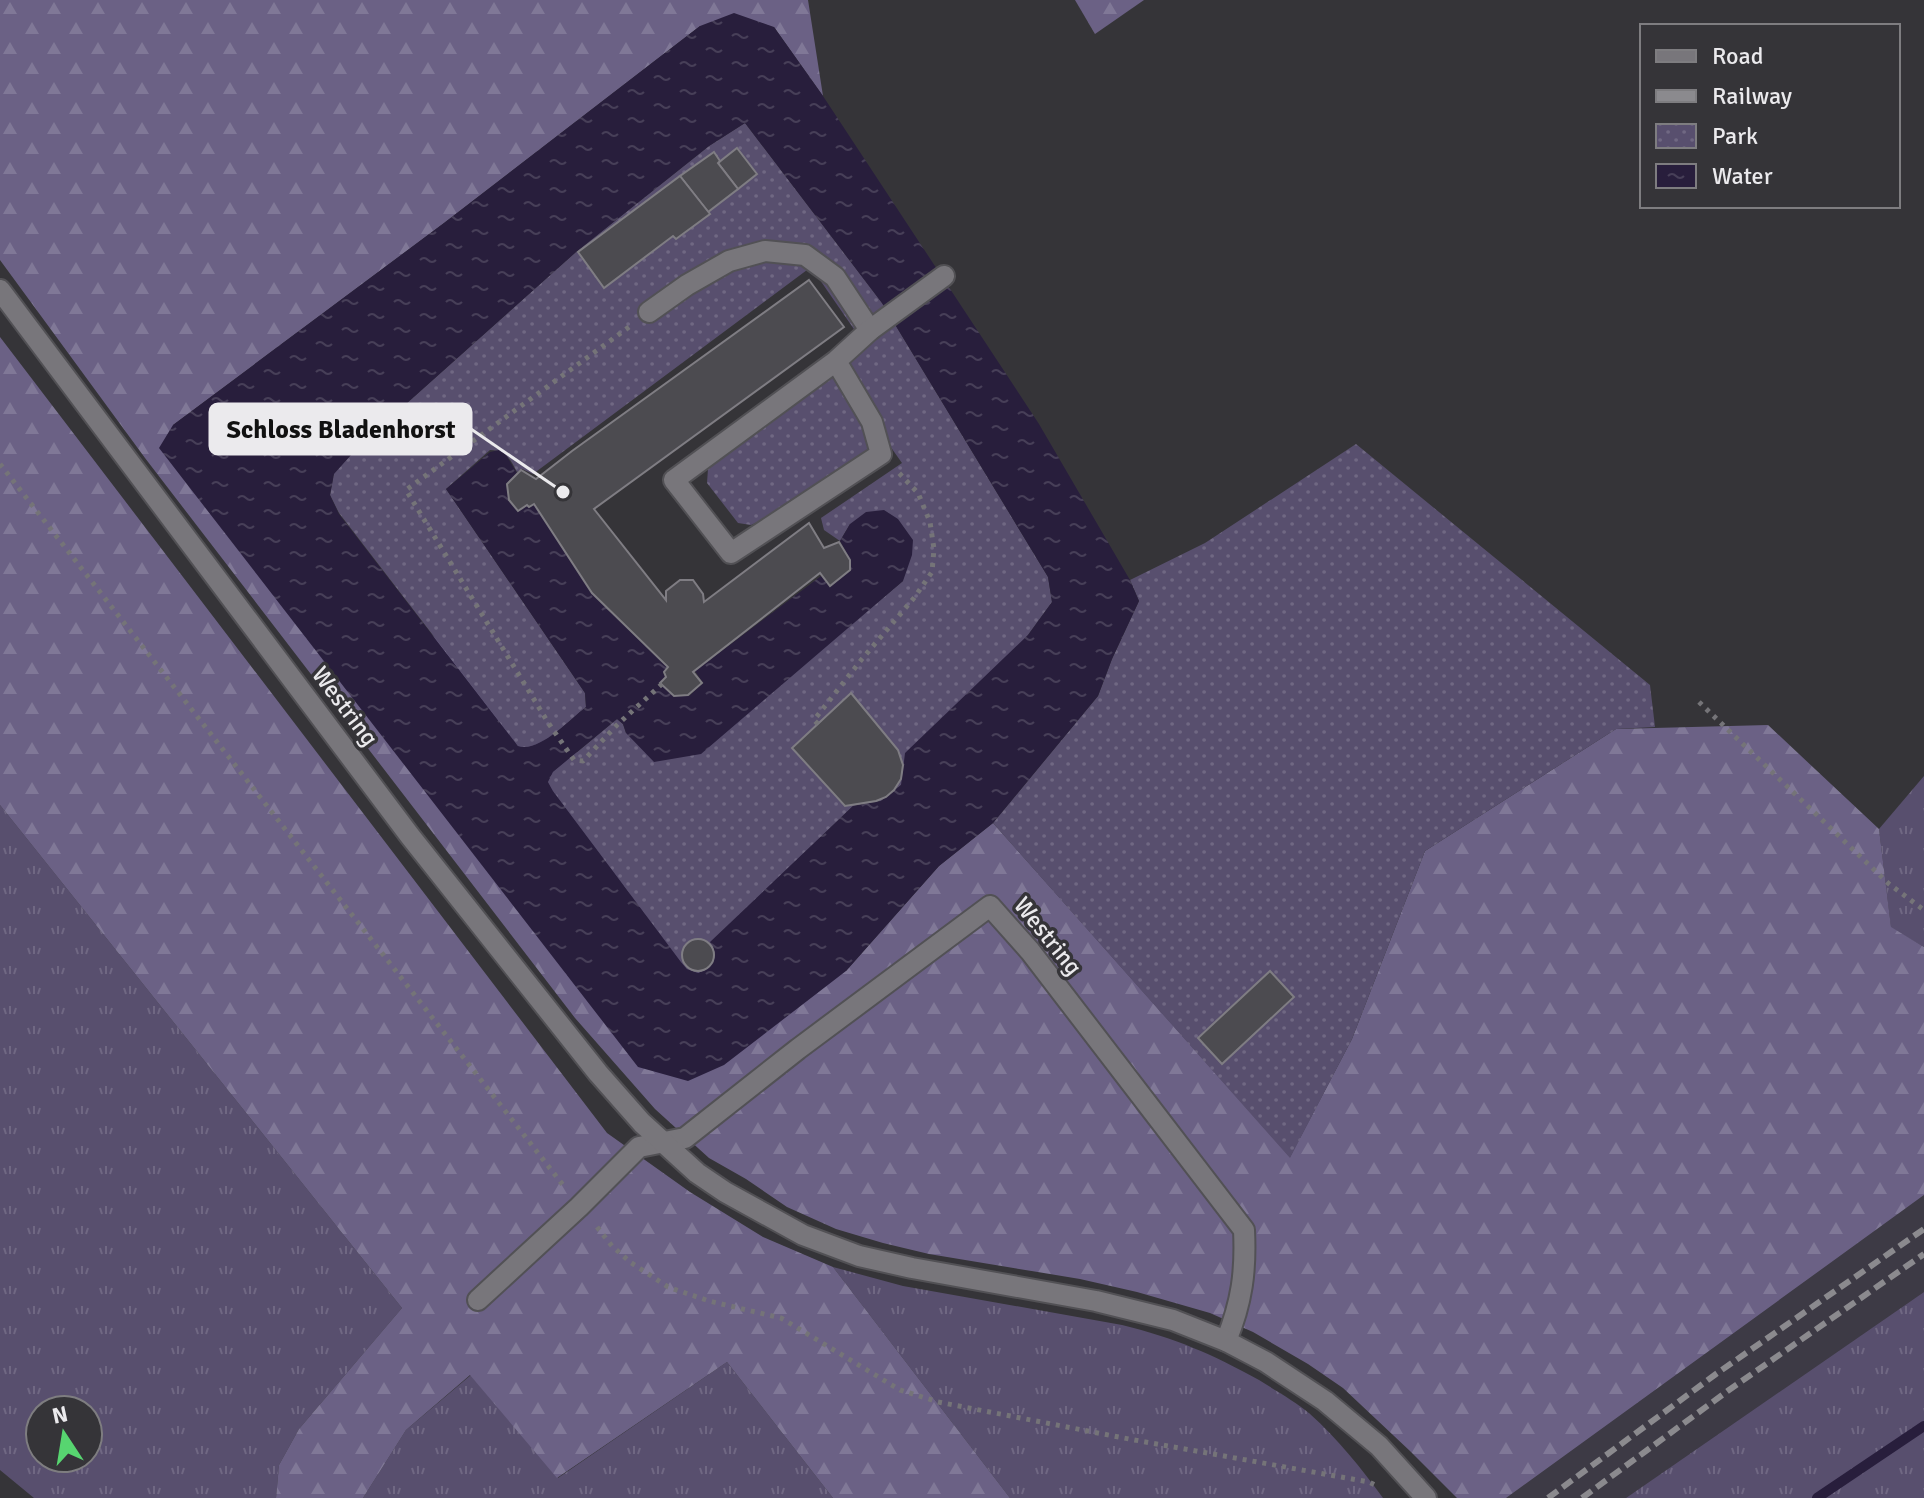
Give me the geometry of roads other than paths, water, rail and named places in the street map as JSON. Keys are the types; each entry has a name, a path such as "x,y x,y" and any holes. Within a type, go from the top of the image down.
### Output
{"main road":[{"path":"649,312 729,261 765,251 805,255 835,277 870,330"},
{"path":"836,361 872,422 881,454 731,553 674,480 836,361 870,330 944,276"},
{"name":"Westring","path":"0,290 410,836 598,1073 642,1123 697,1173 803,1235 859,1256 1096,1301 1173,1320 1226,1341 1266,1362 1325,1401 1379,1446 1426,1498"},
{"name":"Westring","path":"662,1142 685,1138 798,1049 990,906 1030,951 1244,1230 1246,1264 1242,1294 1226,1341"},
{"path":"478,1300 639,1147 662,1142"}],"water":[{"path":"734,13 774,27 823,96 1039,424 1130,580 1139,601 1098,696 993,823 939,866 846,971 724,1065 688,1081 638,1067 159,448 173,425 444,223 700,26","holes":["745,123 882,303 1048,577 1052,602 1028,635 905,753 901,785 881,801 853,806 710,942 715,957 708,968 698,973 687,969 681,962 548,782 553,772 617,719 654,762 701,754 903,581 912,555 913,540 898,519 884,510 866,512 850,524 840,541 851,561 850,571 830,587 821,576 695,671 703,683 689,696 674,696 660,683 667,667 592,594 534,505 518,511 509,500 506,484 517,473 506,455 499,450 490,452 446,489 585,693 586,707 554,734 526,747 518,746 339,514 330,495 334,474 359,446 576,252 709,146"]}],"waterway":[{"path":"1817,1498 1924,1426"}],"railway":[{"path":"1548,1498 1716,1374 1924,1229"},
{"path":"1582,1498 1729,1390 1924,1254"}],"place":[{"name":"Schloss Bladenhorst","path":"563,492"}]}
